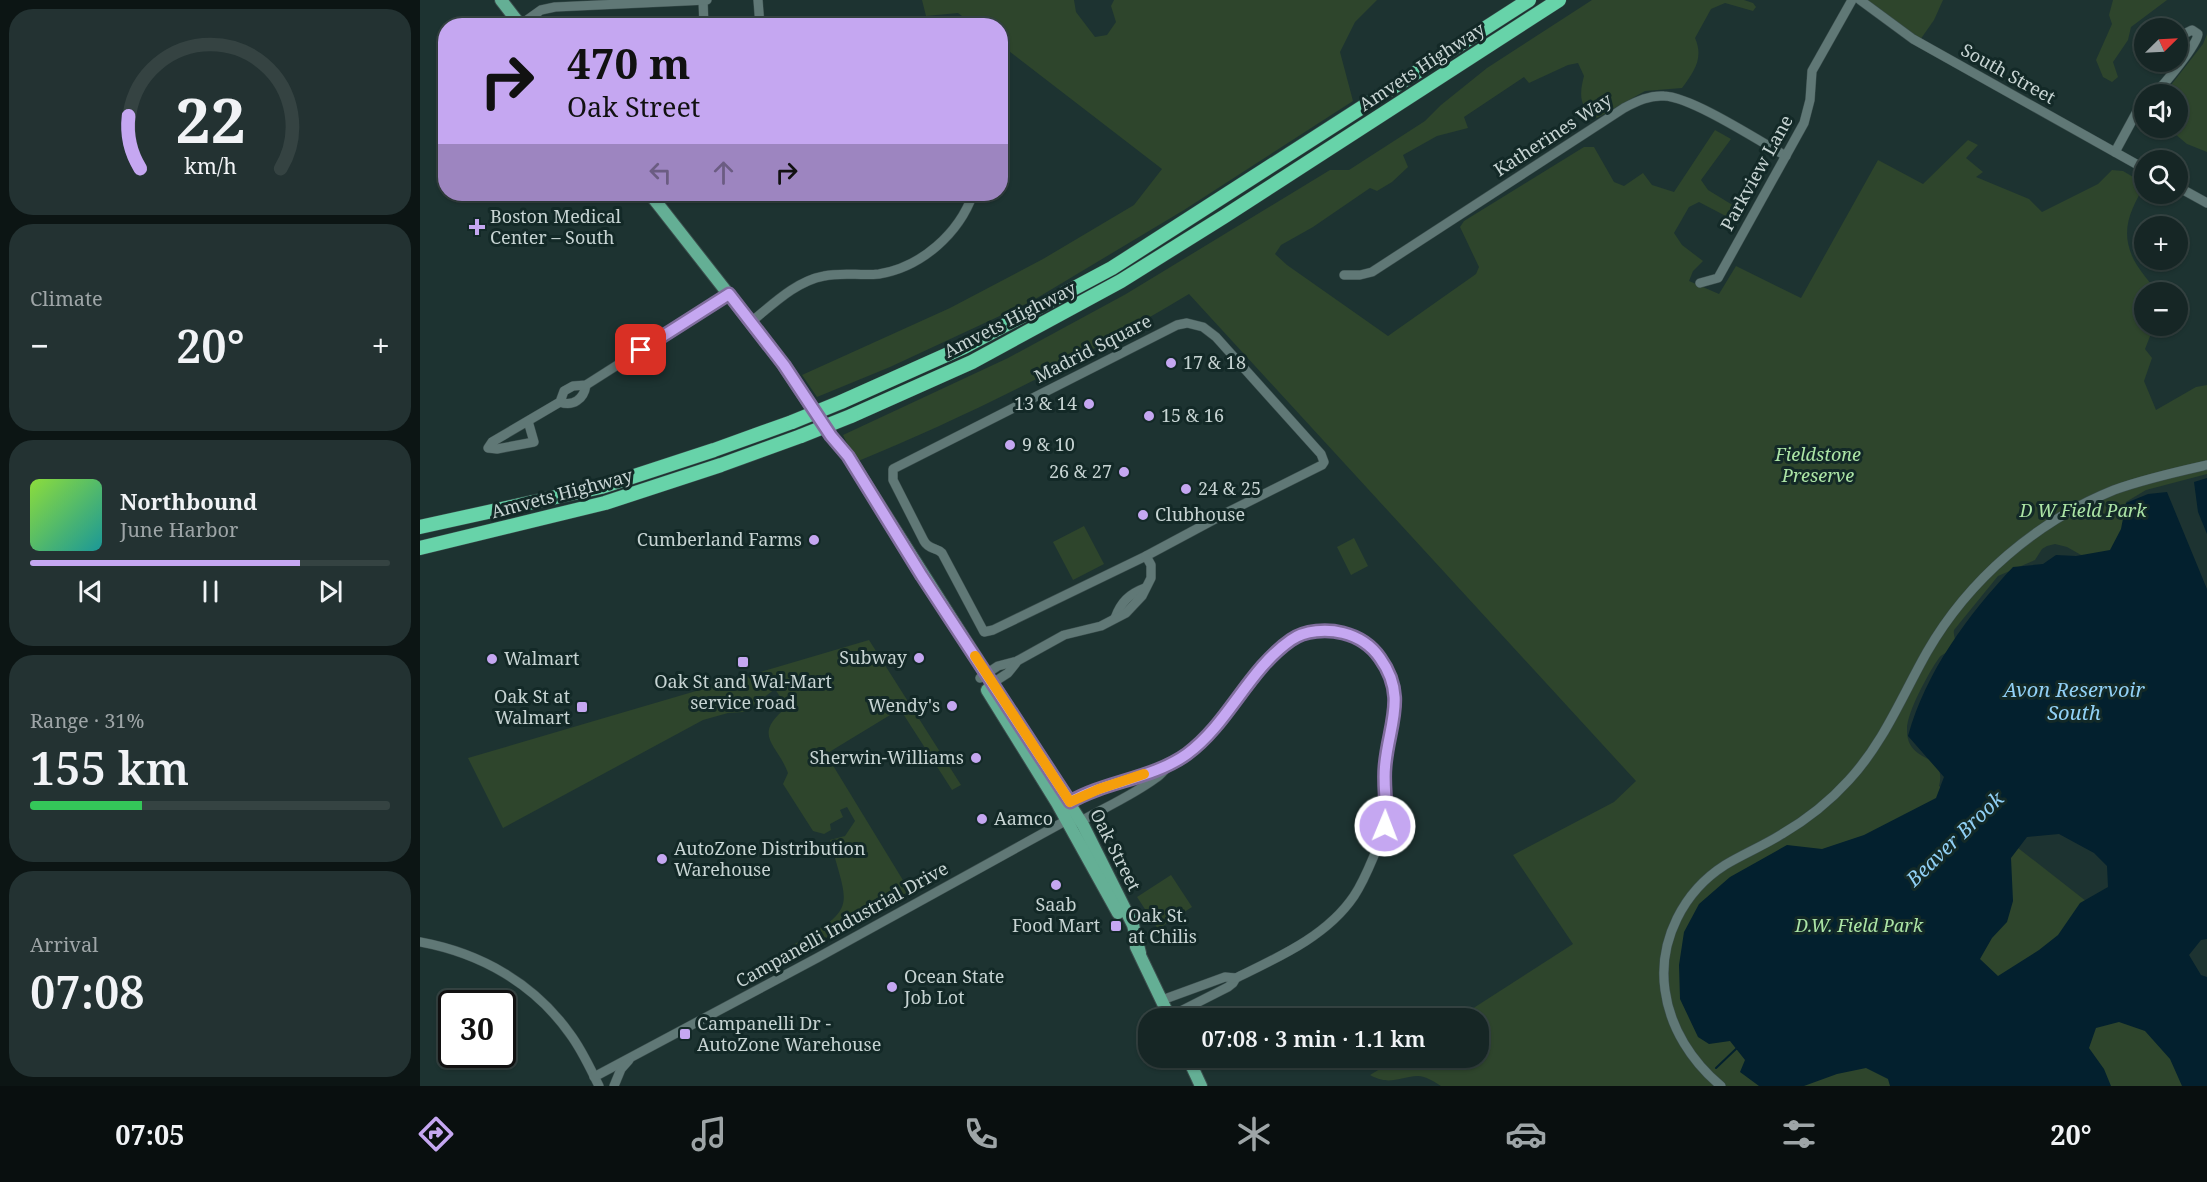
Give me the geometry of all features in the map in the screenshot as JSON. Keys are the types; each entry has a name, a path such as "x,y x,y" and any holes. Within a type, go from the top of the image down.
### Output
{"highway":[{"name":"Amvets Highway","path":"420,527 601,487 714,450 842,402 964,347 1113,268 1529,0"},
{"name":"Amvets Highway","path":"420,549 605,503 721,465 851,416 981,357 1121,281 1209,227 1559,0"}],"main road":[{"path":"501,0 515,18"},
{"name":"Oak Street","path":"658,201 787,370 831,436 865,498 1070,802 1133,925 1140,953"},
{"name":"Oak Street","path":"986,680 1140,953 1166,1008"},
{"path":"1193,1068 1201,1086"}],"street":[{"path":"530,18 542,10 555,7 705,0 705,18"},
{"path":"758,0 759,18"},
{"name":"Parkview Lane","path":"1700,283 1718,278 1804,123 1811,92 1812,71 1852,0"},
{"name":"South Street","path":"1860,0 1913,39 2134,163"},
{"path":"2188,32 2192,30 2198,34 2192,49 2188,52"},
{"name":"Katherines Way","path":"1344,275 1372,272 1624,108 1647,98 1666,96 1688,101 1786,156"},
{"path":"2115,152 2134,117"},
{"path":"2188,193 2207,203"},
{"path":"750,322 805,282 824,275 881,274 915,261 942,242 957,225 969,201"},
{"path":"528,421 534,442 488,448 492,442 560,402 564,391 573,386 586,385 729,294"},
{"name":"Madrid Square","path":"1196,324 1216,337 1321,454 1324,462 1319,468 1230,511 1146,556 993,630 984,632 940,550 930,548 924,542 891,472 897,466 1177,325 1196,324"},
{"path":"1721,1086 1700,1066 1687,1049 1677,1031 1667,1002 1664,967 1668,944 1676,920 1689,898 1710,876 1795,826 1850,779 1880,740 1937,635 1966,596 2009,554 2068,513 2112,491 2207,465"},
{"path":"986,680 1008,673 1017,661 1064,635 1101,626 1126,613 1137,602 1148,584 1152,572 1146,556"},
{"path":"1162,1000 1225,977 1236,978 1283,955 1311,937 1342,910 1358,890 1379,842 1386,818 1385,771 1395,714 1394,685 1382,660 1371,647 1359,639 1334,631 1300,635 1276,651 1256,672 1212,731 1195,748 1156,778 1081,821 1067,820 1070,802 1099,789 1170,766"},
{"name":"Campanelli Industrial Drive","path":"594,1077 1067,820"},
{"path":"420,942 441,946 477,958 497,968 526,988 546,1005 569,1032 599,1086"},
{"path":"1189,1008 1228,987 1236,978"},
{"path":"614,1086 621,1069 631,1057"}],"green space":[{"path":"922,0 1074,0 1076,12 1095,37 1107,35 1116,22 1111,6 1114,0 1377,0 1355,22 1340,52 1353,101 1184,210 1032,301 890,367 817,397 802,375 950,308 1043,259 1134,205 1162,169 1008,50 1008,18 965,18 958,13 926,16"},
{"path":"1592,0 1744,0 1753,3 1756,7 1753,11 1725,3 1711,9 1695,38 1698,45 1696,65 1682,88 1645,91 1597,118 1587,110 1582,100 1581,89 1584,76 1578,63 1568,65 1529,83 1524,77 1464,117 1468,128 1437,136 1403,155 1408,167 1392,182 1377,191 1370,188 1313,227 1281,245 1275,254 1287,265 1388,336 1476,274 1479,267 1460,227 1464,221 1584,147 1594,147 1614,182 1624,186 1643,173 1652,185 1674,192 1715,130 1731,139 1701,180 1708,190 1744,212 1739,223 1699,202 1689,207 1674,233 1682,245 1703,261 1693,271 1689,281 1719,294 1736,266 1801,298 1878,160 1923,184 1968,140 1978,145 1966,158 1983,172 1976,177 2029,199 2042,212 2098,184 2112,170 2123,171 2134,178 2135,204 2129,220 2127,239 2134,260 2134,270 2140,270 2149,282 2134,282 2134,336 2150,336 2145,349 2152,358 2144,381 2156,410 2196,387 2207,385 2207,474 2146,490 2126,502 2121,551 2090,560 2067,547 2055,544 2042,549 2035,560 1998,576 1954,630 1954,647 1941,656 1930,673 1914,703 1907,729 1908,741 1913,748 1938,767 1939,786 2207,996 2207,1086 1441,1086 1421,1076 1383,1080 1370,1075 1382,1068 1489,1068 1489,1008 1474,1008 1573,944 1513,855 1614,802 1636,781 1189,294 1108,341 1026,384 942,425 856,462 843,435 1008,358 1126,294 1330,170 1349,170 1425,121 1487,68"},
{"path":"1867,0 1943,0 1934,20 1920,40"},
{"path":"2113,0 2167,0 2143,18 2134,18 2128,40 2113,62 2118,77 2112,82 2103,77 2096,60 2112,24 2109,15"},
{"path":"2207,34 2207,152 2187,144 2180,138 2188,138 2188,84 2172,84 2181,72 2188,72 2188,63 2203,44"},
{"path":"1084,526 1104,564 1073,580 1053,542"},
{"path":"1354,538 1368,566 1351,575 1337,547"},
{"path":"869,640 961,785 952,790 900,709 826,754 912,895 799,957 793,945 829,922 843,904 844,893 830,840 845,836 855,821 847,807 840,810 843,817 830,824 831,830 824,834 813,831 783,784 788,773 773,747 769,733 770,725 787,707 775,689 744,712 728,713 703,720 503,828 468,758"},
{"path":"1171,875 1192,907 1158,929 1137,897"}],"water":[{"path":"2207,478 2207,534 2198,512 2194,482"},
{"name":"Avon Reservoir South","path":"2167,492 2207,589 2207,939 2201,940 2189,955 2201,975 2207,977 2207,1086 2182,1086 2170,1059 2145,1031 2119,1022 2096,1028 2089,1048 2104,1069 2111,1086 1890,1086 1888,1079 1866,1068 1837,1074 1804,1086 1759,1086 1740,1072 1745,1060 1730,1041 1709,1044 1698,1037 1680,999 1679,965 1684,932 1699,904 1730,877 1787,845 1822,849 1864,835 1936,798 1944,777 1908,736 1926,689 1950,645 2013,567 2043,564 2056,555 2076,556 2110,550 2121,529 2126,503 2148,494","holes":["2059,834 2094,853 2107,866 2108,887 2080,903 2058,935 1998,976 1980,959 1992,938 2007,922 2013,901 2011,858 2027,837"]}],"waterway":[{"name":"Beaver Brook","path":"1716,1068 1737,1048"}],"slow traffic":[{"path":"975,656 1070,802 1099,789 1144,774"}],"place":[{"name":"Boston Medical Center – South","path":"477,227"},
{"name":"17 & 18","path":"1171,363"},
{"name":"13 & 14","path":"1089,404"},
{"name":"15 & 16","path":"1149,416"},
{"name":"9 & 10","path":"1010,445"},
{"name":"26 & 27","path":"1124,472"},
{"name":"24 & 25","path":"1186,489"},
{"name":"Clubhouse","path":"1143,515"},
{"name":"Cumberland Farms","path":"814,540"},
{"name":"Subway","path":"919,658"},
{"name":"Walmart","path":"492,659"},
{"name":"Oak St and Wal-Mart service road","path":"743,662"},
{"name":"Wendy's","path":"952,706"},
{"name":"Oak St at Walmart","path":"582,707"},
{"name":"Sherwin-Williams","path":"976,758"},
{"name":"Aamco","path":"982,819"},
{"name":"AutoZone Distribution Warehouse","path":"662,859"},
{"name":"Saab Food Mart","path":"1056,885"},
{"name":"Oak St. at Chilis","path":"1116,926"},
{"name":"Ocean State Job Lot","path":"892,987"},
{"name":"Campanelli Dr - AutoZone Warehouse","path":"685,1034"}],"route":[{"path":"641,350 729,294 784,365 831,436 848,456 922,576 1070,802 1099,789 1170,766 1195,748 1212,731 1256,672 1276,651 1300,635 1334,631 1359,639 1371,647 1382,660 1394,685 1395,714 1385,763 1385,826"}],"park label":[{"name":"Fieldstone Preserve","path":"1818,465"},
{"name":"D W Field Park","path":"2083,511"},
{"name":"D.W. Field Park","path":"1859,926"}]}
